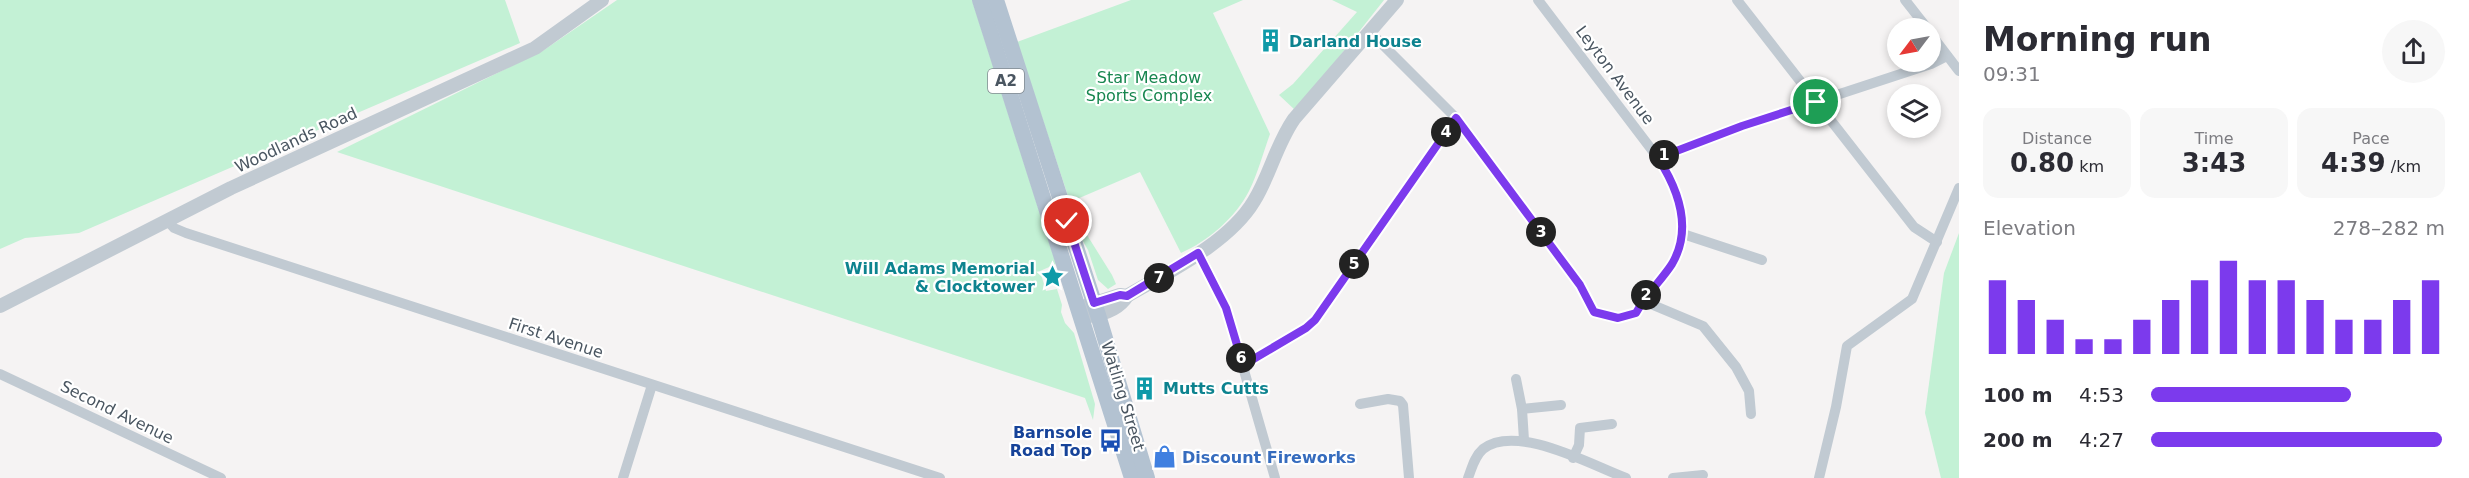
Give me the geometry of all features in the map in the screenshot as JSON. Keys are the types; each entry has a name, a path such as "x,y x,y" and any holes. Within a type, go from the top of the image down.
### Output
{"main road":[{"name":"A2","path":"980,0 1088,311"},
{"name":"A2","path":"996,0 1088,311"},
{"name":"Watling Street","path":"1088,311 1132,478"},
{"name":"Watling Street","path":"1088,311 1147,478"}],"street":[{"name":"Woodlands Road","path":"0,306 251,178 535,48 602,0"},
{"path":"1088,311 1120,295 1127,296 1198,253 1243,217 1254,202 1282,136 1294,119 1397,0"},
{"name":"Leyton Avenue","path":"1456,118 1580,285 1594,312 1618,318 1636,313 1644,298 1672,264 1683,234 1682,211 1678,195 1658,158 1539,0"},
{"path":"1737,0 1914,227 1937,242"},
{"path":"1905,0 1919,18"},
{"path":"1243,365 1306,328 1315,320 1456,118 1370,32"},
{"path":"1941,48 1959,71"},
{"path":"1658,158 1742,126 1931,64 1947,56"},
{"path":"1819,478 1836,407 1847,346 1912,299 1959,188"},
{"name":"First Avenue","path":"167,220 174,228 186,233 940,478"},
{"path":"1683,234 1762,260"},
{"path":"1198,253 1226,308 1275,478"},
{"path":"1644,298 1653,305 1703,326 1736,367 1749,391 1751,414"},
{"name":"Second Avenue","path":"0,374 221,478"},
{"path":"1516,379 1522,410 1524,440"},
{"path":"623,478 652,385"},
{"path":"1360,404 1388,399 1400,401 1409,478"},
{"path":"1522,410 1561,405"},
{"path":"1574,458 1579,445 1580,428 1611,424"},
{"path":"1468,478 1475,458 1485,448 1505,441 1524,440 1626,478"},
{"path":"1673,478 1703,475"}],"green space":[{"path":"0,0 505,0 520,43 79,233 25,238 0,249"},
{"path":"617,0 972,0 1056,264 1040,271 1046,291 1057,289 1065,323 1074,333 1095,404 1093,420 1085,398 337,152 544,50"},
{"name":"Star Meadow Sports Complex","path":"1131,0 1243,0 1213,13 1270,134 1258,170 1243,201 1220,228 1181,253 1140,172 1070,202 1017,42"},
{"path":"1332,0 1384,0 1320,81 1294,109 1279,95 1293,84 1357,12"},
{"path":"1077,219 1116,284 1108,289 1098,280 1088,250 1080,236"},
{"path":"1959,233 1959,478 1941,478 1925,413 1944,273"}],"place":[{"name":"Darland House","path":"1271,41"},
{"name":"Will Adams Memorial & Clocktower","path":"1053,277"},
{"name":"Mutts Cutts","path":"1145,388"},
{"name":"Barnsole Road Top","path":"1110,441"},
{"name":"Discount Fireworks","path":"1164,457"}],"route":[{"path":"1067,221 1094,303 1120,295 1127,296 1198,253 1226,308 1243,365 1306,328 1315,320 1456,118 1580,285 1594,312 1618,318 1636,313 1644,298 1672,264 1683,234 1682,211 1678,195 1658,158 1742,126 1816,102"}]}
